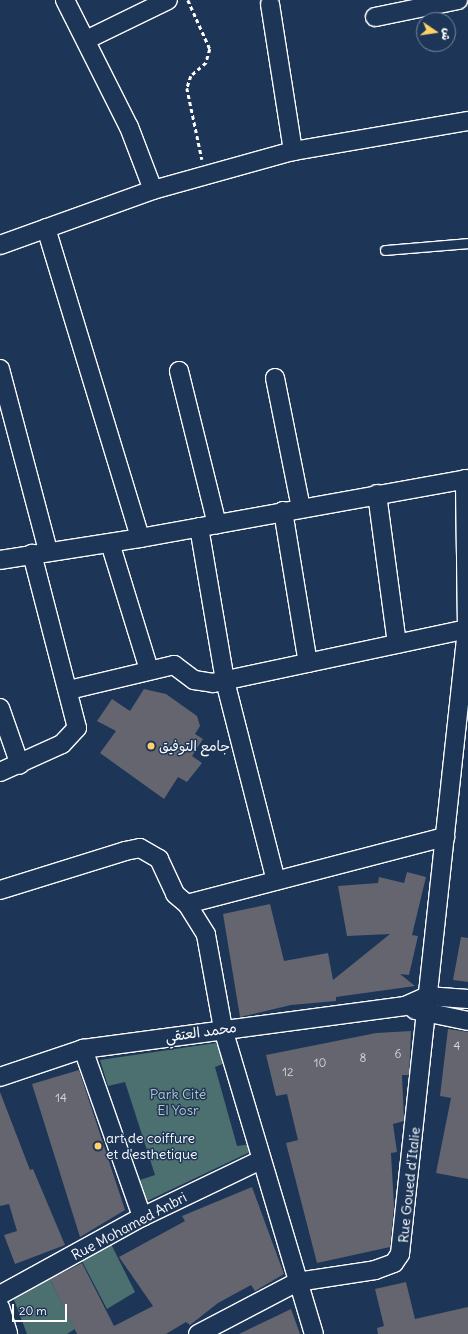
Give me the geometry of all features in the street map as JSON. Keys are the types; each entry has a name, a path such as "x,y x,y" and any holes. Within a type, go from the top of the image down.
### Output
{"street":[{"path":"65,0 129,127 153,190"},
{"path":"86,40 168,0"},
{"path":"375,17 458,0"},
{"path":"270,4 293,151"},
{"path":"0,245 153,190 293,151 468,121"},
{"path":"46,228 140,538"},
{"path":"0,369 69,690 77,720 75,735 20,765 0,772"},
{"path":"178,371 217,524"},
{"path":"275,378 292,510 308,663"},
{"path":"0,560 40,552 140,538 466,479"},
{"name":"Rue Goued d'Italie","path":"198,1334 297,1282 376,1270 394,1262 400,1254 467,628 466,479"},
{"path":"377,494 397,644"},
{"path":"199,527 225,681 276,881"},
{"path":"110,543 149,670"},
{"path":"69,690 174,665 200,682 225,681 467,628"},
{"path":"0,708 20,765"},
{"path":"187,904 445,837"},
{"path":"0,890 140,848 160,859 175,894 187,904 206,934 223,1029 259,1161 314,1334"},
{"name":"محمد العتقي","path":"0,1077 83,1049 223,1029 405,1006 427,996 468,999"},
{"name":"محمد العتقي","path":"405,1006 426,1014 468,1021"},
{"path":"83,1049 142,1217"},
{"name":"Rue Mohamed Anbri","path":"0,1295 142,1217 259,1161"},
{"path":"0,1307 8,1334"}],"lane":[{"path":"385,250 468,244"}],"path":[{"path":"188,0 210,49 206,63 191,76 187,88 194,133 207,174"}],"green space":[{"name":"Park Cité El Yosr","path":"216,1043 228,1062 215,1067 237,1146 252,1144 252,1151 145,1202 137,1181 155,1175 125,1082 108,1086 100,1060"},
{"path":"111,1244 135,1292 107,1309 82,1261"},
{"path":"50,1279 75,1329 67,1334 27,1334 13,1297"}],"building":[{"name":"جامع التوفيق","path":"144,689 166,694 197,716 200,726 195,734 203,739 192,756 202,763 187,782 178,777 164,799 100,753 116,731 97,721 112,699 130,711"},
{"path":"407,872 426,877 412,935 418,936 409,975 400,974 415,986 336,997 336,1001 291,1005 240,1017 223,914 270,904 284,961 328,953 333,980 390,934 347,936 338,886 378,883 379,877 404,883"},
{"path":"461,937 468,938 468,982 453,980"},
{"path":"448,1029 468,1032 468,1179 436,1173 451,1098 440,1096"},
{"path":"411,1031 409,1075 402,1075 404,1121 393,1124 397,1152 391,1153 394,1207 390,1247 317,1263 286,1143 298,1140 287,1094 276,1096 266,1055 376,1033"},
{"path":"79,1070 125,1210 80,1237 32,1084"},
{"path":"0,1092 30,1170 33,1169 65,1245 15,1264 4,1235 17,1231 9,1204 0,1206"},
{"path":"252,1187 284,1274 255,1291 251,1285 218,1303 190,1325 186,1322 166,1334 77,1334 50,1279 82,1263 114,1326 153,1306 119,1257 185,1221 182,1216"},
{"path":"406,1282 415,1319 468,1307 468,1334 378,1334 377,1328 384,1326 375,1289"},
{"path":"291,1309 300,1334 239,1334"}],"place":[{"name":"جامع التوفيق","path":"151,746"},
{"name":"art de coiffure et d'esthetique","path":"98,1146"}]}
